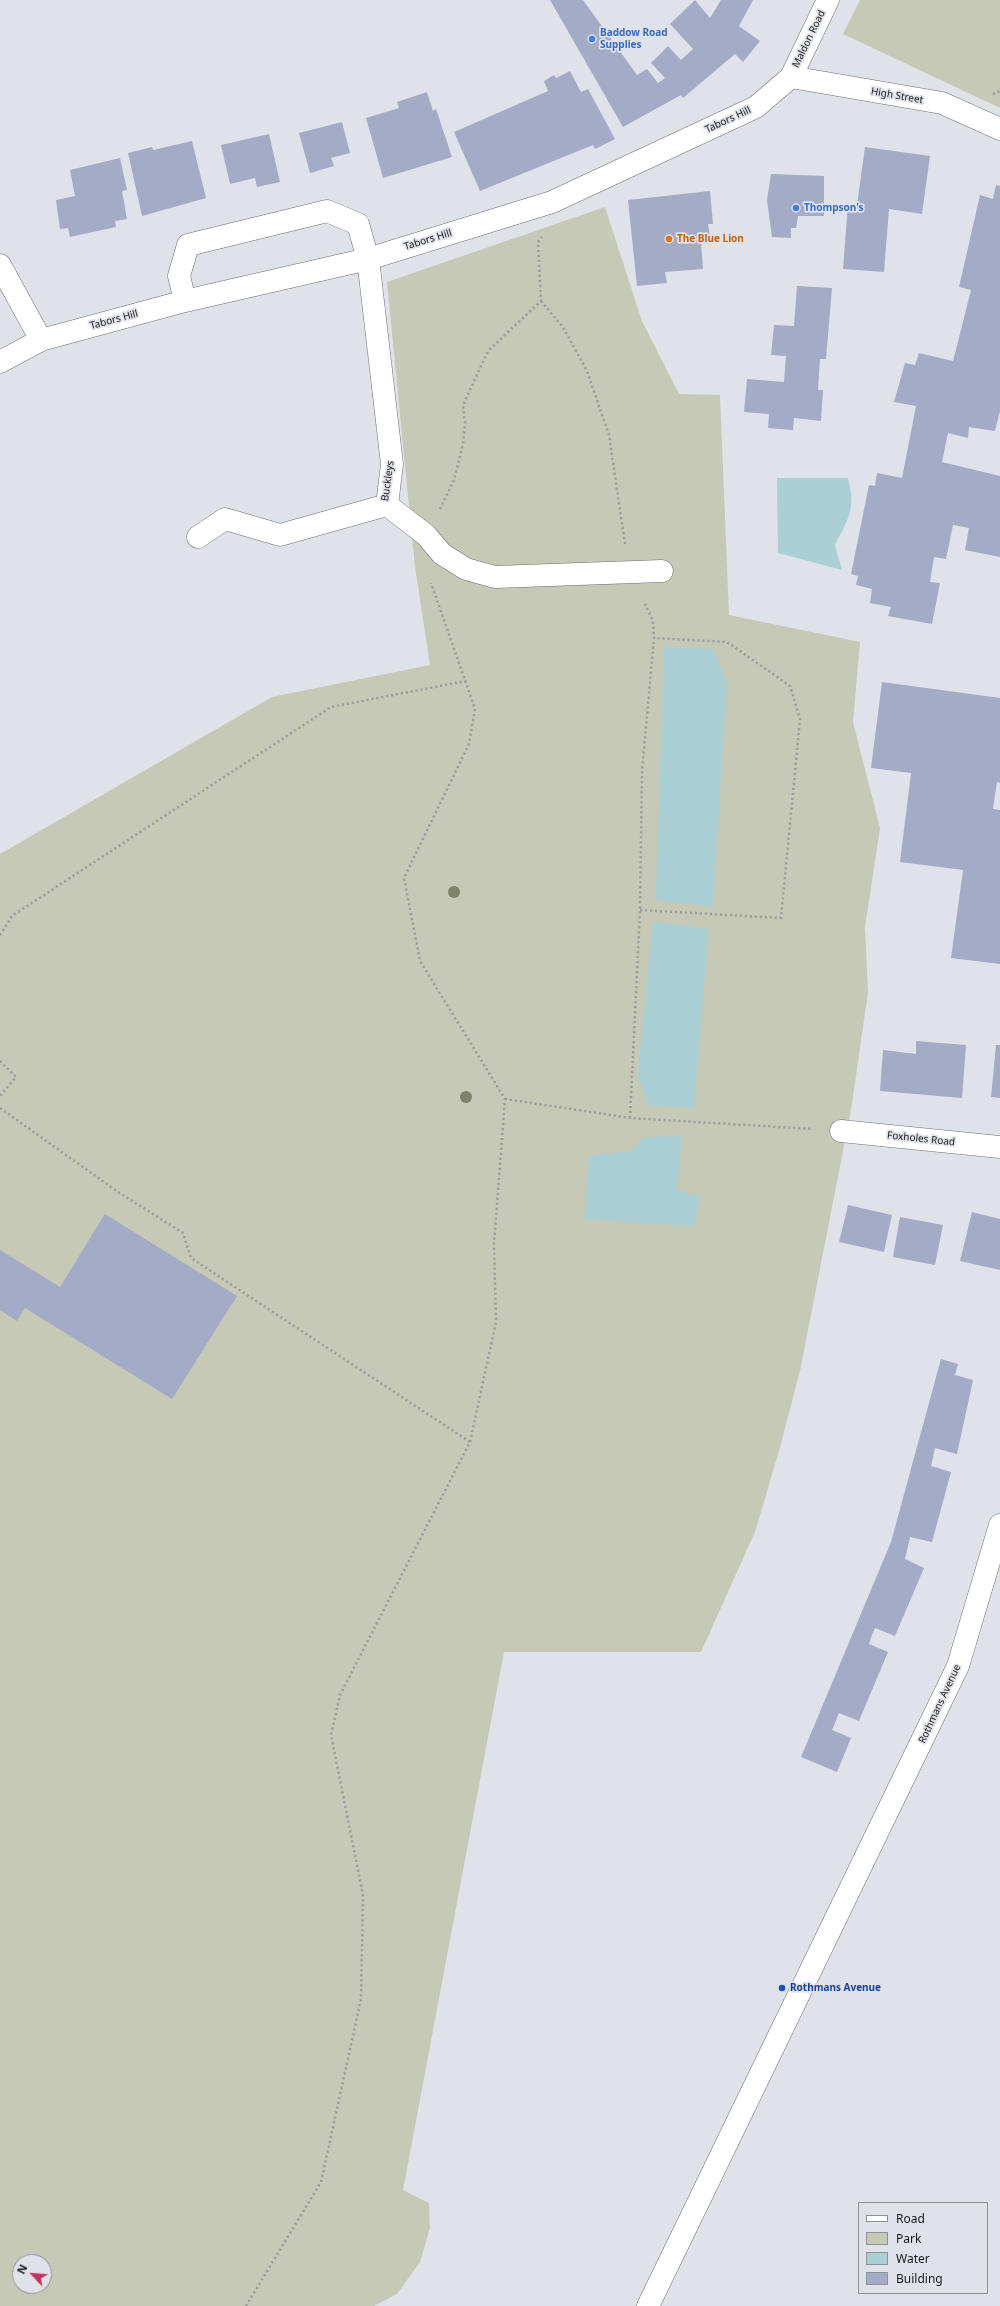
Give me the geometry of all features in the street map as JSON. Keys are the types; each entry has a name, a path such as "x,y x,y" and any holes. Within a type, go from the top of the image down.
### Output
{"street":[{"name":"Maldon Road","path":"790,77 828,0"},
{"name":"High Street","path":"790,77 942,103 1000,129"},
{"name":"Tabors Hill","path":"0,362 41,340 185,301 368,259 552,202 756,107 790,77"},
{"name":"Buckleys","path":"185,301 178,276 188,245 327,211 358,224 368,259 392,464 387,505 280,535 225,519 198,537"},
{"path":"0,265 41,340"},
{"path":"387,505 426,536 442,554 466,569 494,577 662,571"},
{"name":"Foxholes Road","path":"841,1131 1000,1146"},
{"name":"Rothmans Avenue","path":"648,2306 958,1666 1000,1525"}],"path":[{"path":"552,202 551,229 538,242 541,301 563,327 587,371 609,435 630,572 653,621 654,638 642,771 640,910 630,1118"},
{"path":"426,536 454,480 463,444 465,423 463,405 488,351 541,301"},
{"path":"246,2306 321,2182 361,1999 363,1895 331,1734 340,1695 470,1442 496,1322 494,1244 505,1099 420,961 404,878 470,744 475,709 429,575"},
{"path":"640,910 780,918 800,718 790,686 726,642 654,638"},
{"path":"0,935 12,916 332,707 466,681"},
{"path":"0,1061 16,1077 0,1096"},
{"path":"505,1099 630,1118 815,1129"},
{"path":"0,1108 118,1192 183,1233 191,1258 470,1442"}],"green space":[{"path":"860,0 1000,0 1000,108 843,34"},
{"path":"605,207 642,321 679,394 720,395 729,615 860,642 853,722 880,828 865,927 868,992 851,1110 800,1371 779,1451 755,1532 701,1652 504,1652 403,2190 429,2203 430,2228 420,2262 397,2294 374,2306 0,2306 0,854 272,697 430,665 415,567 387,282"}],"water":[{"path":"777,478 848,478 851,498 850,513 835,545 842,570 778,553"},
{"path":"664,647 713,649 727,682 713,907 656,900"},
{"path":"653,922 709,928 694,1108 648,1105 638,1075"},
{"path":"682,1135 677,1190 700,1197 694,1226 585,1219 589,1156 631,1151 643,1138"}],"building":[{"path":"550,0 583,0 637,75 647,69 658,83 665,78 651,63 668,46 681,60 693,49 670,24 695,0 710,18 721,0 753,0 739,26 760,41 743,62 735,54 683,98 681,95 623,127"},
{"path":"570,71 581,92 588,89 615,139 595,149 593,145 480,191 454,132 548,91 544,81 554,75 556,78"},
{"path":"427,92 433,111 436,109 452,157 383,178 366,118 399,108 397,102"},
{"path":"342,122 350,153 331,158 334,166 310,173 299,133"},
{"path":"269,134 280,182 257,187 255,178 230,184 221,145"},
{"path":"192,141 206,198 142,216 128,153 152,147 153,150"},
{"path":"865,147 930,156 922,214 889,209 884,272 843,269 848,204 857,205"},
{"path":"120,158 127,190 122,191 127,219 115,221 116,227 70,237 68,228 60,229 56,200 75,196 70,170"},
{"name":"Thompson's","path":"771,174 824,176 824,216 798,216 796,228 791,228 791,238 772,237 767,200"},
{"path":"996,185 1000,186 1000,411 995,431 969,427 968,438 948,433 942,462 1000,476 1000,557 965,550 969,528 953,525 946,559 934,557 930,582 940,583 932,624 888,616 891,607 870,603 872,589 856,585 858,576 851,574 869,485 875,486 877,473 902,478 916,406 894,402 905,363 915,365 919,353 953,361 971,290 959,287 980,195 993,199"},
{"name":"The Blue Lion","path":"710,191 713,224 708,224 710,237 701,241 703,269 665,272 667,283 637,286 628,200"},
{"path":"797,286 832,288 826,359 820,359 818,390 823,390 821,421 794,418 793,430 768,428 769,414 744,412 747,379 784,382 786,356 771,355 774,325 794,326"},
{"path":"882,682 1000,698 1000,783 997,782 993,809 1000,810 1000,964 951,958 963,870 900,862 911,773 871,768"},
{"path":"916,1041 966,1045 962,1098 880,1091 883,1050 916,1054"},
{"path":"996,1045 1000,1045 1000,1098 991,1097"},
{"path":"848,1205 892,1215 884,1252 839,1242"},
{"path":"972,1212 1000,1219 1000,1270 960,1261"},
{"path":"105,1214 237,1296 172,1399 25,1308 17,1321 0,1310 0,1250 60,1287"},
{"path":"900,1217 943,1225 935,1265 893,1257"},
{"path":"941,1359 958,1364 955,1375 973,1380 957,1454 935,1448 931,1466 951,1472 932,1542 910,1537 905,1559 924,1568 895,1636 875,1628 872,1635 869,1644 888,1652 859,1721 839,1713 832,1730 851,1738 837,1772 801,1757 891,1542"}],"place":[{"name":"Baddow Road Supplies","path":"592,39"},
{"name":"Thompson's","path":"796,208"},
{"name":"The Blue Lion","path":"669,239"},
{"name":"Rothmans Avenue","path":"782,1988"}]}
